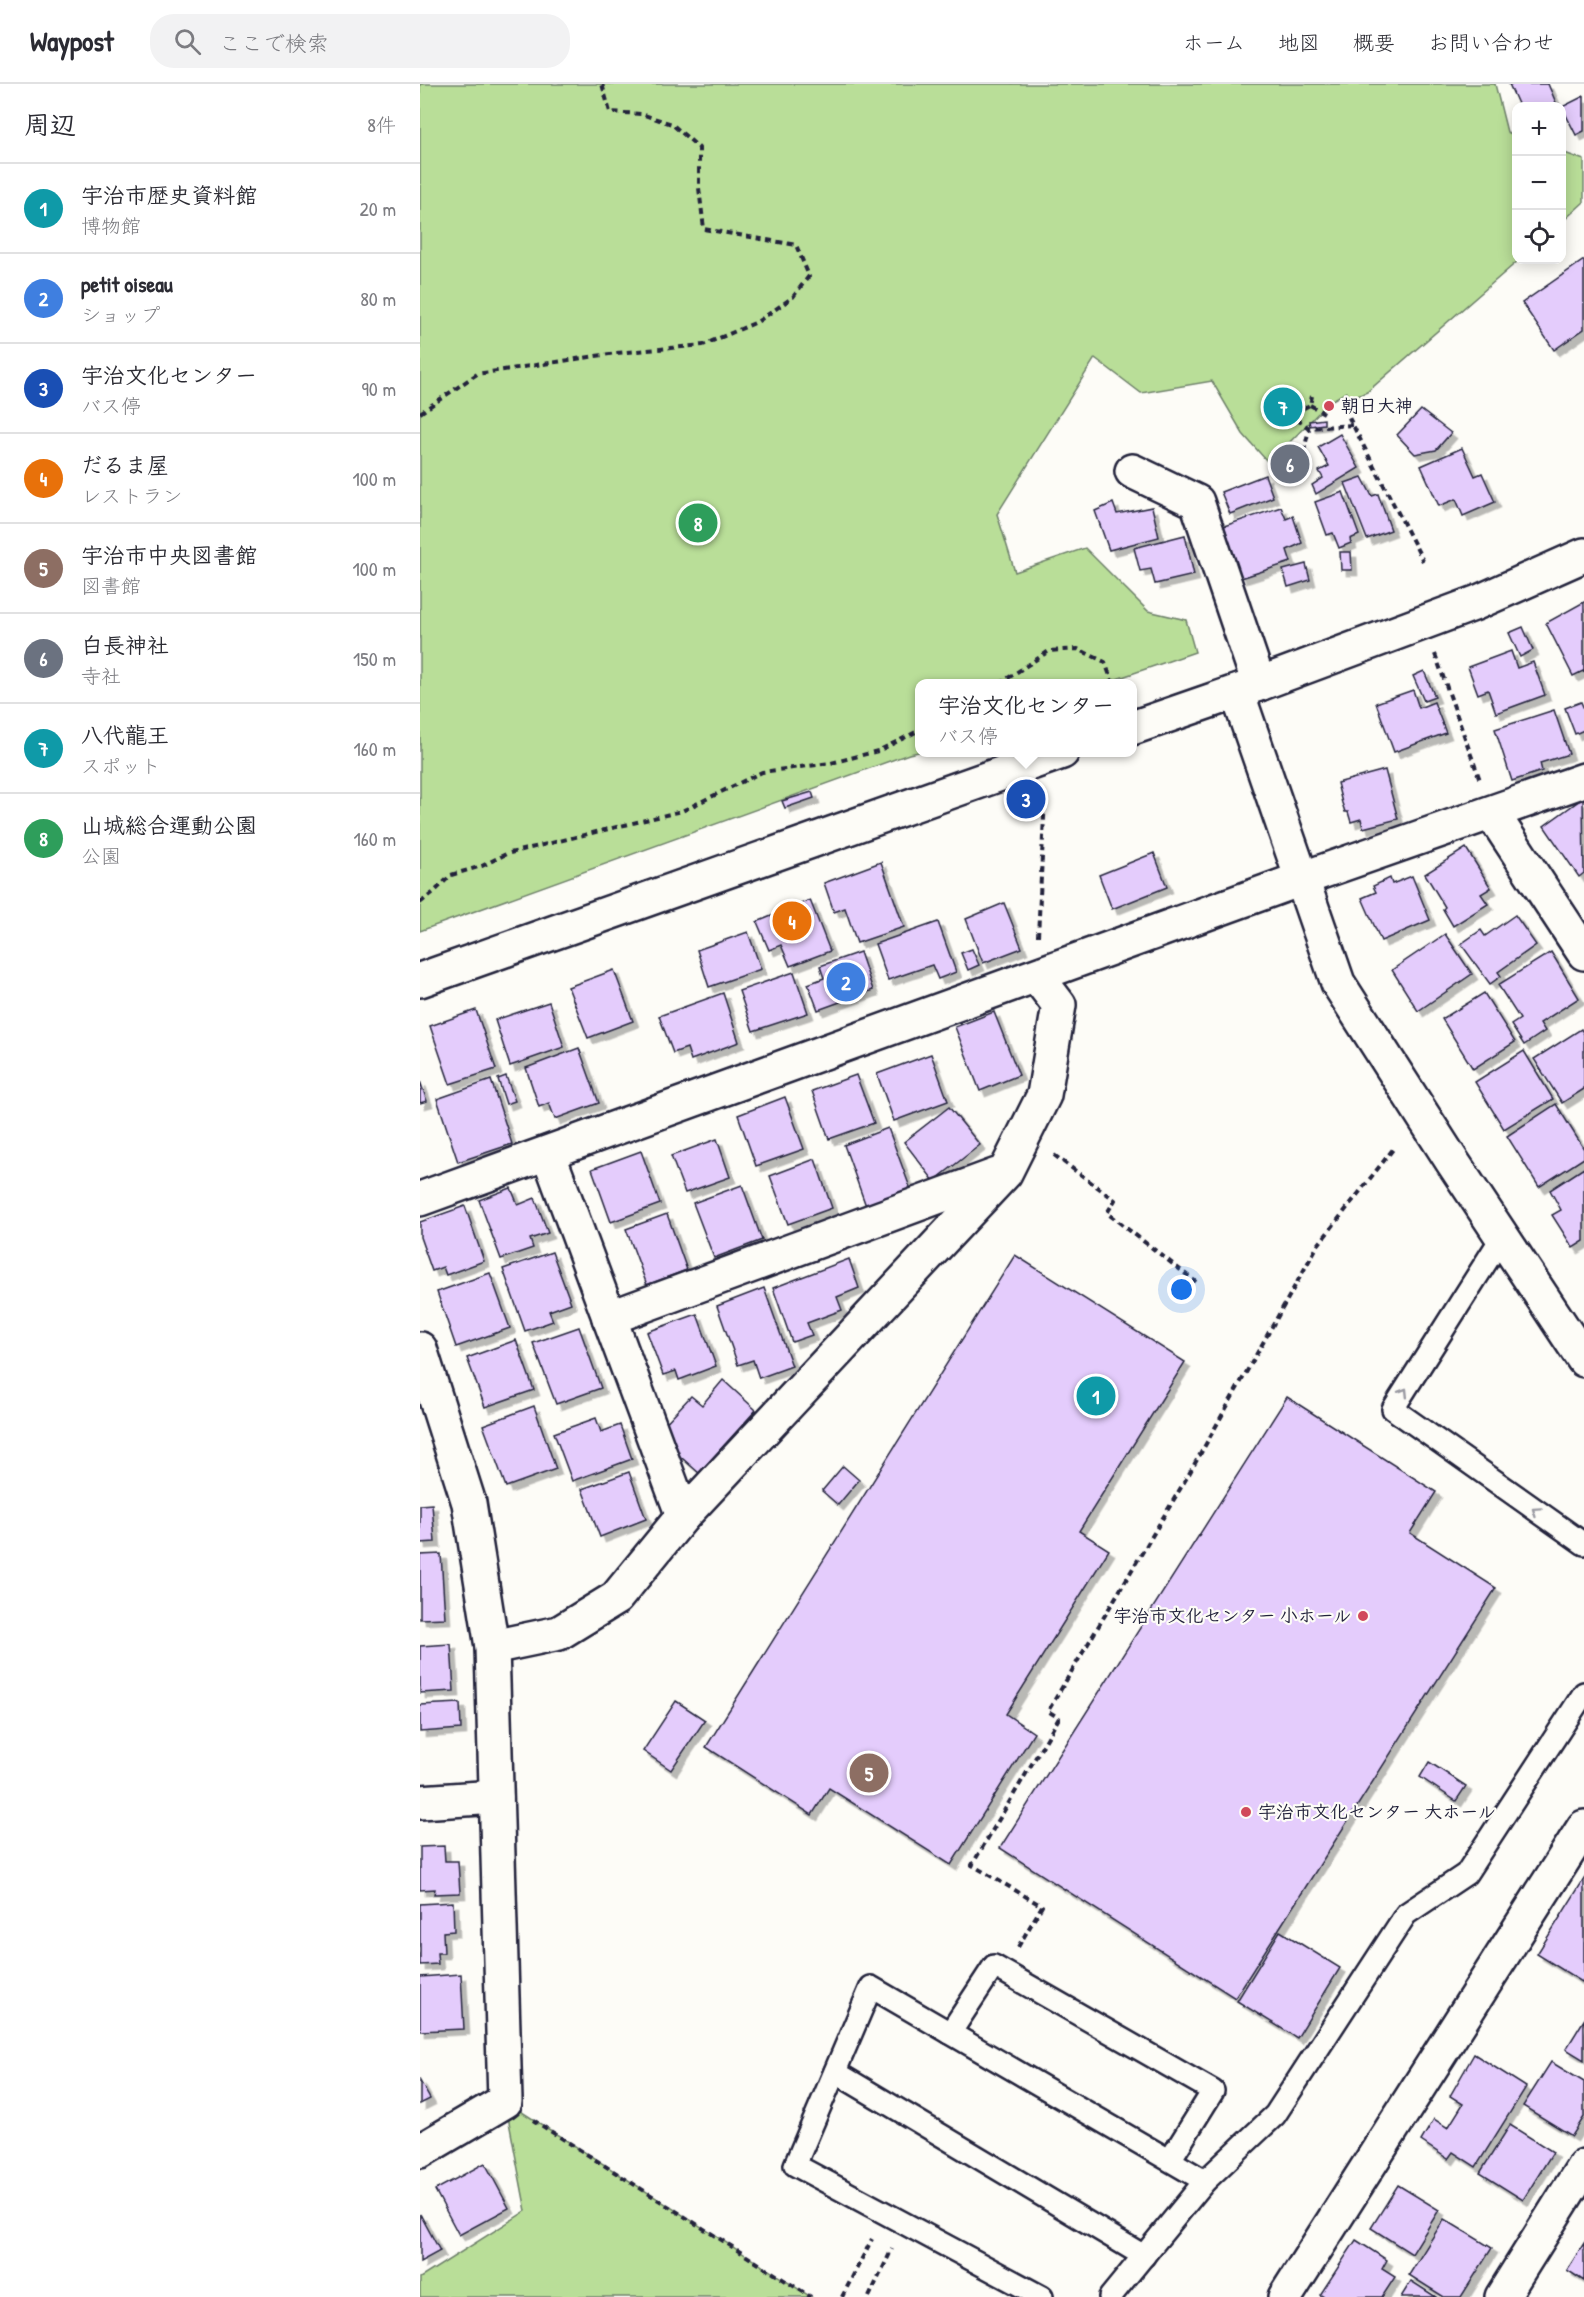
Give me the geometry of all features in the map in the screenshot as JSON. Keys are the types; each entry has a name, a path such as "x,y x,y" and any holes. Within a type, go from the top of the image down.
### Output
{"street":[{"path":"1132,471 1197,502 1301,879 1338,983 1584,1360"},
{"path":"1137,726 1248,688 1476,603 1584,555"},
{"path":"420,980 1051,757"},
{"path":"420,1199 1301,879 1584,780"},
{"path":"1492,813 1584,953"},
{"path":"492,1647 559,1633 616,1598 683,1516 1005,1173 1044,1095 1059,1005 1037,976"},
{"path":"548,1152 683,1516"},
{"path":"609,1318 1005,1173"},
{"path":"420,1349 470,1503 492,1647 505,2101 420,2151"},
{"path":"420,1802 496,1797"},
{"path":"1285,2297 1584,1827"},
{"path":"1502,2297 1584,2166"}],"lane":[{"path":"1502,1237 1393,1409 1584,1544"},
{"path":"1110,2297 1205,2181 1275,2115 1406,1914 1466,1874 1584,1693"},
{"path":"950,2033 994,1966 1213,2091 1170,2160"},
{"path":"1042,2297 795,2165 871,1987 1205,2181"},
{"path":"835,2072 1144,2256"}],"path":[{"path":"420,413 477,374 616,353 703,345 757,322 793,297 809,276 795,245 704,229 699,188 699,148 672,124 641,114 610,112 602,84"},
{"path":"1311,405 1312,396"},
{"path":"1311,405 1324,413"},
{"path":"1311,405 1296,412 1283,413 1309,428 1353,425"},
{"path":"1344,408 1423,561"},
{"path":"1294,458 1304,452 1309,428"},
{"path":"1424,622 1475,766"},
{"path":"1007,679 1049,651 1078,649 1105,662 1111,679"},
{"path":"420,903 451,875 482,866 506,854 682,811 762,772 831,763 878,751 915,732"},
{"path":"1037,976 1045,790"},
{"path":"1013,1957 1042,1906 972,1865 1059,1718 1048,1711 1189,1474 1318,1245 1394,1148"},
{"path":"1048,1150 1115,1200 1107,1213 1196,1282"},
{"path":"505,2101 811,2297"},
{"path":"842,2297 877,2230"},
{"path":"869,2297 893,2248"}],"green space":[{"path":"420,84 1495,84 1507,132 1512,134 1512,264 1514,264 1367,392 1350,399 1346,392 1329,402 1284,448 1274,469 1243,434 1212,381 1141,393 1095,358 997,514 1015,572 1085,548 1148,611 1186,620 1195,652 1117,679 915,679 915,753 420,931"},
{"path":"1566,153 1584,160 1584,202 1566,218"},
{"path":"505,2101 811,2297 420,2297 420,2278 526,2211"}],"building":[{"path":"1509,84 1548,84 1556,102 1517,102"},
{"path":"1584,96 1584,131 1576,135 1566,115 1566,105"},
{"path":"1584,260 1584,329 1554,350 1522,303"},
{"path":"1421,410 1451,433 1436,450 1415,454 1397,435"},
{"path":"1324,419 1324,424 1310,426 1309,421"},
{"path":"1340,434 1359,468 1316,494 1312,485 1323,478 1319,471 1329,466 1318,447"},
{"path":"1462,448 1475,476 1482,473 1495,502 1463,516 1456,499 1439,506 1421,466"},
{"path":"1265,475 1273,497 1230,514 1221,492"},
{"path":"1362,477 1372,496 1378,494 1391,530 1367,539 1345,483"},
{"path":"1343,492 1359,535 1350,539 1351,543 1339,548 1333,533 1327,535 1315,502"},
{"path":"1113,503 1117,514 1152,507 1159,537 1109,550 1095,511"},
{"path":"1281,507 1286,519 1293,516 1302,543 1287,550 1291,562 1241,578 1224,526"},
{"path":"1185,535 1194,575 1155,584 1151,569 1140,571 1134,548"},
{"path":"1340,552 1351,552 1352,570 1341,570"},
{"path":"1306,564 1310,580 1288,587 1283,570"},
{"path":"1584,602 1584,673 1583,671 1573,676 1546,623"},
{"path":"1523,627 1533,650 1520,657 1509,633"},
{"path":"1511,651 1517,668 1533,662 1545,695 1496,713 1488,690 1478,694 1468,667"},
{"path":"1424,671 1435,697 1424,701 1413,676"},
{"path":"1413,690 1419,708 1434,702 1446,733 1394,752 1376,703"},
{"path":"1581,702 1584,709 1584,730 1575,734 1565,708"},
{"path":"1554,710 1569,754 1540,763 1542,771 1512,781 1495,729"},
{"path":"1385,770 1398,819 1363,828 1361,819 1351,822 1348,812 1345,812 1337,783"},
{"path":"812,792 814,798 785,808 782,801"},
{"path":"1583,798 1584,873 1579,877 1544,826"},
{"path":"1466,848 1491,888 1481,894 1488,904 1453,926 1443,909 1445,907 1425,874"},
{"path":"1154,853 1167,887 1112,909 1099,875"},
{"path":"881,862 904,927 857,943 845,908 834,912 824,883"},
{"path":"1412,876 1430,920 1381,941 1362,898 1376,892 1373,886 1390,878 1392,884"},
{"path":"810,900 830,951 790,966 781,945 769,950 757,922"},
{"path":"1004,903 1022,948 983,963 966,919"},
{"path":"1515,915 1536,945 1498,972 1501,976 1490,984 1461,944 1481,930 1485,936"},
{"path":"938,922 956,972 938,979 932,965 888,980 875,944"},
{"path":"748,932 761,969 709,987 697,950"},
{"path":"1445,934 1472,974 1418,1011 1392,970"},
{"path":"972,949 979,965 968,970 961,953"},
{"path":"860,952 873,990 818,1010 808,984 824,978 820,966"},
{"path":"1551,952 1579,998 1540,1023 1545,1031 1524,1045 1511,1025 1520,1019 1498,985"},
{"path":"614,970 633,1021 588,1038 568,987"},
{"path":"794,972 808,1013 753,1031 739,991"},
{"path":"723,993 739,1042 691,1060 687,1048 673,1053 659,1016"},
{"path":"1484,993 1515,1042 1473,1069 1442,1019"},
{"path":"549,1002 564,1047 510,1066 495,1020"},
{"path":"476,1010 496,1069 450,1084 430,1026"},
{"path":"994,1012 1019,1075 980,1091 955,1027"},
{"path":"1581,1029 1584,1034 1584,1089 1562,1103 1534,1059"},
{"path":"579,1048 599,1103 555,1119 549,1103 539,1107 526,1068"},
{"path":"1524,1051 1553,1099 1504,1129 1475,1082"},
{"path":"931,1054 948,1101 894,1121 877,1074"},
{"path":"856,1075 874,1123 829,1139 812,1091"},
{"path":"506,1076 515,1101 506,1104 498,1079"},
{"path":"491,1080 512,1144 458,1162 437,1099"},
{"path":"420,1081 427,1101 420,1103"},
{"path":"785,1097 804,1149 756,1166 738,1115"},
{"path":"1556,1104 1584,1149 1584,1158 1539,1187 1507,1136"},
{"path":"949,1107 980,1145 934,1181 904,1142"},
{"path":"888,1128 911,1190 866,1206 844,1145"},
{"path":"717,1139 730,1177 685,1193 671,1156"},
{"path":"641,1151 660,1204 611,1222 592,1169"},
{"path":"815,1159 832,1208 788,1224 770,1176"},
{"path":"1584,1168 1584,1241 1573,1248 1552,1215 1561,1210 1550,1190"},
{"path":"742,1185 762,1240 714,1258 693,1203"},
{"path":"511,1188 518,1205 535,1198 548,1233 530,1239 533,1248 501,1259 479,1200"},
{"path":"465,1206 484,1261 446,1275 443,1267 432,1271 420,1237 420,1222"},
{"path":"667,1214 687,1270 647,1285 626,1229"},
{"path":"552,1252 571,1303 549,1311 553,1321 525,1331 503,1269"},
{"path":"1015,1255 1185,1362 1079,1531 1109,1550 1006,1714 1034,1733 951,1865 829,1788 812,1815 706,1747"},
{"path":"849,1259 859,1288 837,1297 842,1310 807,1323 812,1335 792,1342 773,1288"},
{"path":"490,1273 510,1328 456,1347 437,1292"},
{"path":"764,1288 792,1366 759,1378 753,1360 738,1365 717,1306"},
{"path":"697,1314 716,1366 679,1380 676,1371 663,1375 647,1332"},
{"path":"579,1327 601,1388 556,1404 533,1343"},
{"path":"516,1340 534,1390 485,1407 467,1358"},
{"path":"723,1380 756,1410 699,1473 666,1444 672,1438 661,1428 691,1396 702,1405"},
{"path":"1287,1397 1436,1492 1410,1533 1496,1588 1235,1998 1000,1848"},
{"path":"534,1406 556,1469 506,1487 483,1425"},
{"path":"596,1418 601,1432 620,1425 632,1459 572,1481 554,1433"},
{"path":"843,1466 859,1480 838,1505 822,1491"},
{"path":"629,1472 646,1519 600,1537 582,1489"},
{"path":"432,1504 435,1542 420,1543 420,1505"},
{"path":"441,1554 445,1618 420,1619 420,1555"},
{"path":"451,1644 454,1691 420,1693 420,1646"},
{"path":"676,1701 705,1720 671,1770 643,1751"},
{"path":"460,1703 461,1729 420,1732 420,1705"},
{"path":"1429,1762 1466,1786 1456,1801 1420,1777"},
{"path":"444,1846 445,1861 458,1861 460,1893 434,1894 435,1889 420,1890 420,1847"},
{"path":"1584,1879 1584,1979 1582,1982 1537,1954"},
{"path":"453,1902 454,1931 443,1932 444,1953 437,1953 438,1964 420,1965 420,1904"},
{"path":"1280,1931 1340,1968 1297,2038 1237,2001"},
{"path":"461,1974 464,2029 420,2031 420,1977"},
{"path":"1584,2020 1584,2060 1566,2049"},
{"path":"1474,2054 1526,2087 1476,2167 1453,2152 1448,2159 1421,2141 1434,2119 1448,2128 1463,2104 1450,2096"},
{"path":"1551,2062 1584,2082 1584,2117 1572,2136 1523,2106"},
{"path":"420,2081 430,2099 420,2104"},
{"path":"1510,2125 1553,2152 1523,2200 1480,2173"},
{"path":"485,2163 509,2208 459,2235 435,2190"},
{"path":"1398,2185 1439,2210 1412,2254 1371,2228"},
{"path":"420,2214 440,2251 420,2262"},
{"path":"1444,2219 1492,2248 1461,2297 1444,2297 1409,2275"},
{"path":"1356,2240 1387,2260 1382,2269 1395,2277 1382,2297 1324,2297 1320,2295"},
{"path":"1584,2243 1584,2281 1567,2270"},
{"path":"1411,2281 1436,2297 1401,2297"}],"place":[{"name":"朝日大神","path":"1329,406"},
{"name":"八代龍王","path":"1283,407"},
{"name":"白長神社","path":"1290,464"},
{"name":"山城総合運動公園","path":"698,523"},
{"name":"宇治文化センター","path":"1026,799"},
{"name":"だるま屋","path":"792,921"},
{"name":"petit oiseau","path":"846,982"},
{"name":"宇治市歴史資料館","path":"1096,1396"},
{"name":"宇治市文化センター 小ホール","path":"1363,1616"},
{"name":"宇治市中央図書館","path":"869,1773"},
{"name":"宇治市文化センター 大ホール","path":"1246,1812"}]}
